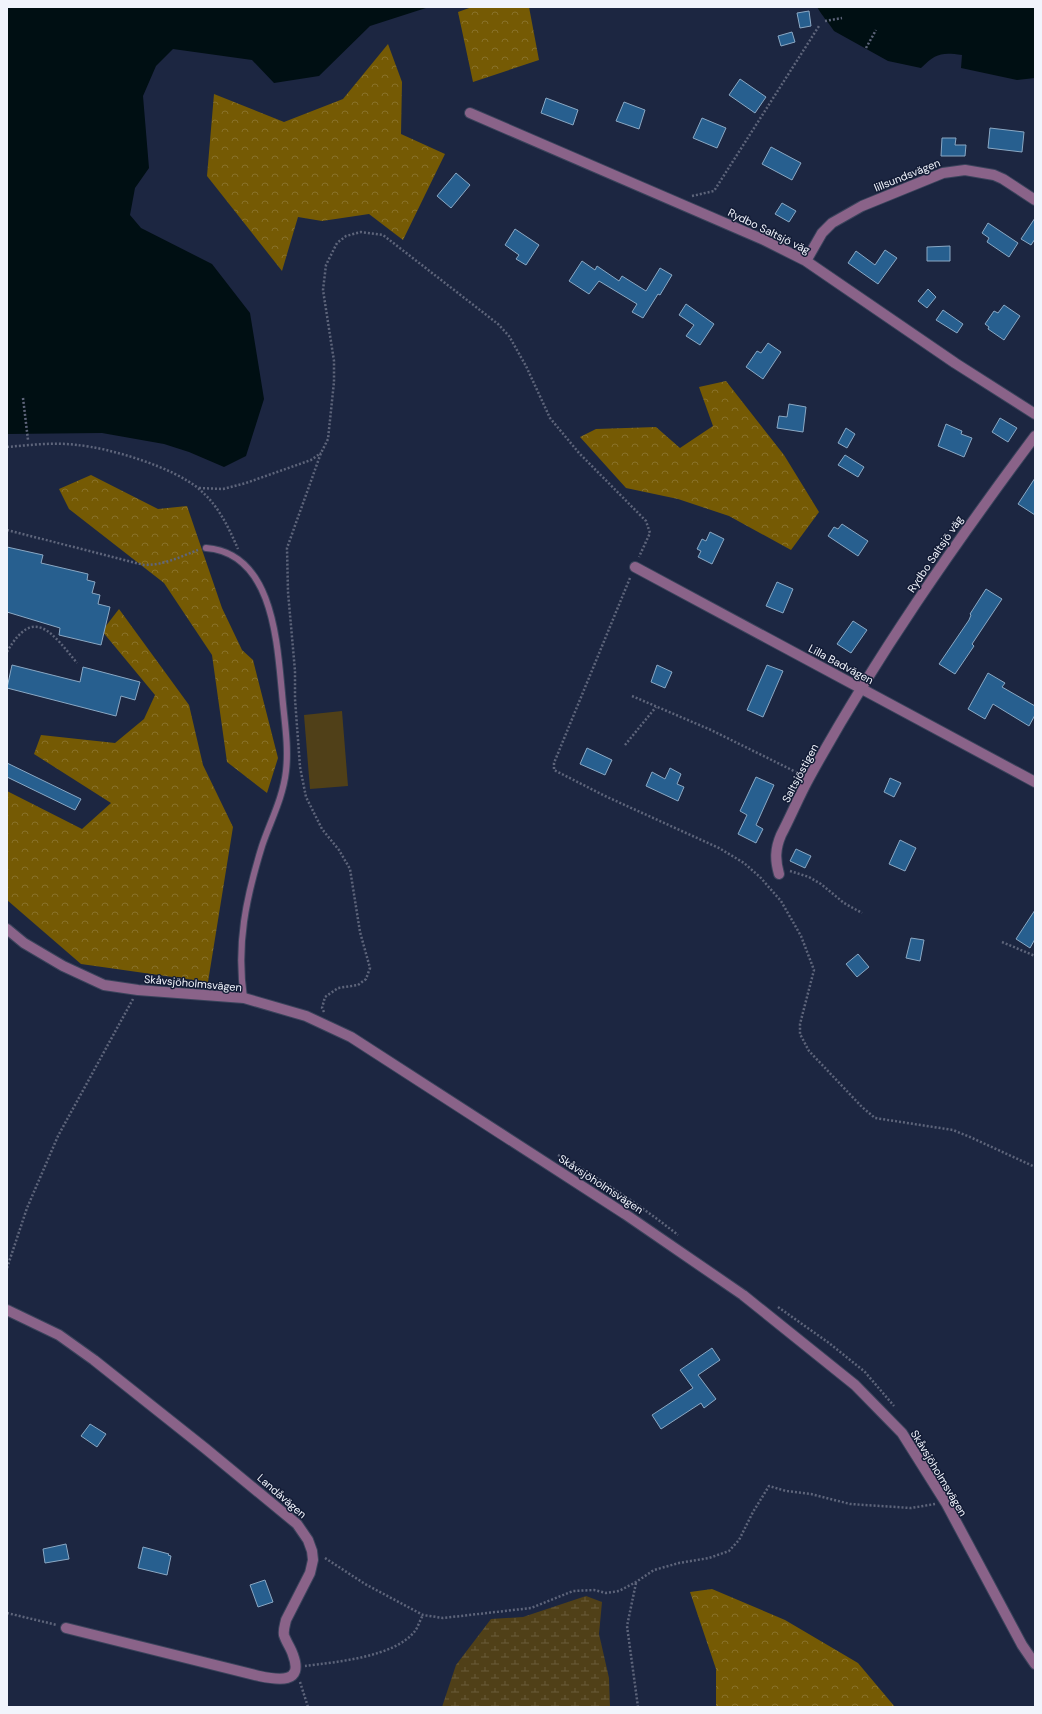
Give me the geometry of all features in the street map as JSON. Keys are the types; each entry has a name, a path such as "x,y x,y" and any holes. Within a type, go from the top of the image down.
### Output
{"street":[{"name":"Rydbo Saltsjö väg","path":"470,113 764,240 806,261 960,367 1035,414"},
{"name":"lillsundsvägen","path":"806,261 822,233 838,219 862,206 943,173 965,170 994,175 1003,179 1035,200"},
{"name":"Rydbo Saltsjö väg","path":"861,689 881,655 972,521 1035,436"},
{"name":"Lilla Badvägen","path":"635,567 1035,782"},
{"name":"Saltsjöstigen","path":"778,871 775,859 778,843 809,778 861,689"},
{"name":"Skåvsjöholmsvägen","path":"7,929 24,943 104,985 138,990 244,998 306,1016 351,1037 625,1214 743,1295 855,1385 902,1433 946,1503 1019,1639 1035,1664"},
{"name":"Landåvägen","path":"7,1310 59,1335 94,1360 200,1444 297,1524 308,1540 312,1550"},
{"path":"66,1628 276,1679 291,1677 296,1667 293,1655 284,1635 284,1628 286,1620 310,1574 313,1560 312,1550"}],"lane":[{"path":"206,548 224,552 246,566 259,586 270,612 280,673 287,759 282,793 262,847 249,892 241,933 240,973 244,998"}],"path":[{"path":"825,21 842,18"},
{"path":"675,201 714,191 819,26"},
{"path":"866,48 876,30"},
{"path":"327,1017 322,1008 325,997 338,988 358,986 366,979 370,968 360,932 350,869 339,850 322,829 306,796 300,767 294,699 295,672 288,592 288,548 321,453 328,439 334,382 334,361 323,290 326,265 337,243 346,236 361,232 383,235 498,324 508,336 526,366 550,418 579,453 646,522 650,533 554,763 554,770 605,796 719,848 744,863 760,877 781,901 800,936 814,970 800,1024 800,1034 809,1051 875,1118 953,1130 970,1136 1035,1167"},
{"path":"22,398 28,440"},
{"path":"7,447 77,445 112,452 149,462 198,488 213,503 224,517 246,566"},
{"path":"198,488 223,489 246,483 311,460 321,453"},
{"path":"7,530 144,565 154,565 167,562 206,548"},
{"path":"7,652 22,632 31,627 40,626 55,636 77,663"},
{"path":"632,696 711,730 809,778"},
{"path":"625,746 656,707"},
{"path":"778,871 809,877 822,884 844,903 862,913"},
{"path":"1002,942 1035,956"},
{"path":"7,1268 27,1208 58,1136 138,990"},
{"path":"551,1151 639,1205 679,1235"},
{"path":"775,1304 829,1343 865,1372 896,1409"},
{"path":"312,1550 365,1584 423,1615 443,1618 531,1608 573,1591 594,1590 606,1593 619,1591 654,1570 679,1563 709,1558 728,1551 739,1540 753,1512 769,1486 786,1491 811,1494 850,1504 911,1508 946,1503"},
{"path":"636,1582 628,1626 638,1707"},
{"path":"7,1613 55,1624"},
{"path":"308,1707 296,1667 363,1658 397,1646 414,1632 423,1615"}],"green space":[{"path":"472,7 529,7 539,60 473,82 458,12"},
{"path":"388,44 402,82 401,134 445,154 403,240 369,214 322,221 298,217 282,271 207,176 214,94 284,122 343,99"},
{"path":"726,381 784,455 819,512 791,550 729,516 678,499 626,488 580,437 596,429 656,427 680,448 713,426 699,387"},
{"path":"91,475 158,509 187,506 222,608 242,650 253,660 278,758 267,793 227,762 212,655 164,583 69,509 59,489"},
{"path":"119,609 189,705 203,765 233,827 208,982 81,964 7,900 7,791 82,829 111,803 34,754 41,735 115,743 144,719 155,695 102,631"},
{"path":"342,711 348,786 310,789 304,715"},
{"path":"712,1589 785,1620 858,1663 895,1707 716,1707 716,1669 690,1592"},
{"path":"586,1596 602,1602 599,1634 609,1678 610,1707 442,1707 456,1665 491,1619 523,1617"}],"shaded area":[{"path":"7,7 429,7 370,26 319,76 274,83 252,60 173,49 156,66 143,96 149,168 135,188 130,215 141,228 212,264 250,313 264,399 246,456 224,467 189,452 164,444 102,433 7,434"},
{"path":"817,7 1035,7 1035,78 1017,80 961,68 962,55 955,54 944,54 935,57 921,68 888,61 834,31"}],"building":[{"path":"809,11 811,26 800,28 797,13"},
{"path":"792,32 795,42 781,46 778,36"},
{"path":"740,79 766,97 755,113 729,95"},
{"path":"546,98 578,110 573,125 541,113"},
{"path":"624,102 645,110 639,129 616,121"},
{"path":"702,118 726,128 717,148 693,138"},
{"path":"990,128 1024,132 1022,152 988,148"},
{"path":"942,138 956,138 955,145 966,145 965,156 941,156"},
{"path":"771,147 801,163 792,180 762,164"},
{"path":"456,173 470,185 451,208 437,196"},
{"path":"782,203 796,211 789,222 775,214"},
{"path":"1035,218 1035,239 1031,245 1021,239"},
{"path":"988,223 1018,243 1009,257 987,242 989,238 982,233"},
{"path":"515,229 539,245 526,265 516,259 519,255 505,245"},
{"path":"950,246 950,261 927,261 927,247"},
{"path":"885,250 897,258 878,284 848,263 856,251 875,265"},
{"path":"582,261 595,270 597,266 619,281 622,276 646,291 660,268 672,275 660,295 658,294 643,318 632,312 637,304 599,281 589,294 569,281"},
{"path":"928,289 936,297 927,308 918,301"},
{"path":"686,304 714,324 700,345 686,336 694,325 679,315"},
{"path":"1004,305 1020,316 1004,340 988,329 989,327 985,324 994,311 998,313"},
{"path":"943,310 963,324 957,333 936,320"},
{"path":"768,343 781,352 763,379 746,367 757,351 761,353"},
{"path":"789,404 806,407 803,432 777,428 779,416 787,417"},
{"path":"1000,418 1017,428 1008,442 992,432"},
{"path":"946,424 962,431 961,434 972,438 964,457 938,446"},
{"path":"846,428 855,434 847,448 838,443"},
{"path":"845,455 864,467 858,477 838,465"},
{"path":"1035,478 1035,515 1018,504"},
{"path":"842,524 868,541 858,556 828,536 834,527 838,529"},
{"path":"710,532 724,539 712,564 698,557 701,551 697,549 702,539 706,541"},
{"path":"7,547 43,555 41,563 88,574 87,580 95,582 92,593 100,595 98,604 110,607 101,645 59,635 60,628 7,612"},
{"path":"777,582 793,589 783,613 766,606"},
{"path":"986,589 1002,599 972,644 974,646 955,674 939,664 969,620 970,614"},
{"path":"853,621 867,630 851,653 837,644"},
{"path":"12,665 80,682 83,667 140,682 135,700 121,696 116,716 7,688"},
{"path":"657,665 672,672 665,688 651,682"},
{"path":"767,665 783,671 763,717 747,710"},
{"path":"988,673 1005,683 1002,687 1035,706 1035,715 1029,726 993,704 985,719 968,709"},
{"path":"587,748 612,760 605,775 580,764"},
{"path":"7,763 81,799 75,810 7,777"},
{"path":"670,768 681,774 677,784 684,787 678,801 646,786 652,772 665,779"},
{"path":"756,777 774,785 756,825 763,829 756,843 738,834 747,815 740,811"},
{"path":"890,778 901,783 894,797 884,792"},
{"path":"900,840 916,848 905,871 889,864"},
{"path":"796,849 811,856 805,868 790,861"},
{"path":"1035,910 1035,939 1030,948 1016,939"},
{"path":"911,938 924,940 920,961 906,958"},
{"path":"858,954 869,967 857,977 846,964"},
{"path":"712,1348 720,1360 698,1375 716,1399 704,1408 701,1403 661,1429 652,1415 693,1388 680,1370"},
{"path":"90,1424 106,1434 97,1447 81,1436"},
{"path":"66,1544 69,1559 45,1563 43,1549"},
{"path":"143,1547 169,1554 168,1555 171,1556 167,1575 138,1568"},
{"path":"265,1580 273,1602 258,1607 250,1585"}]}
